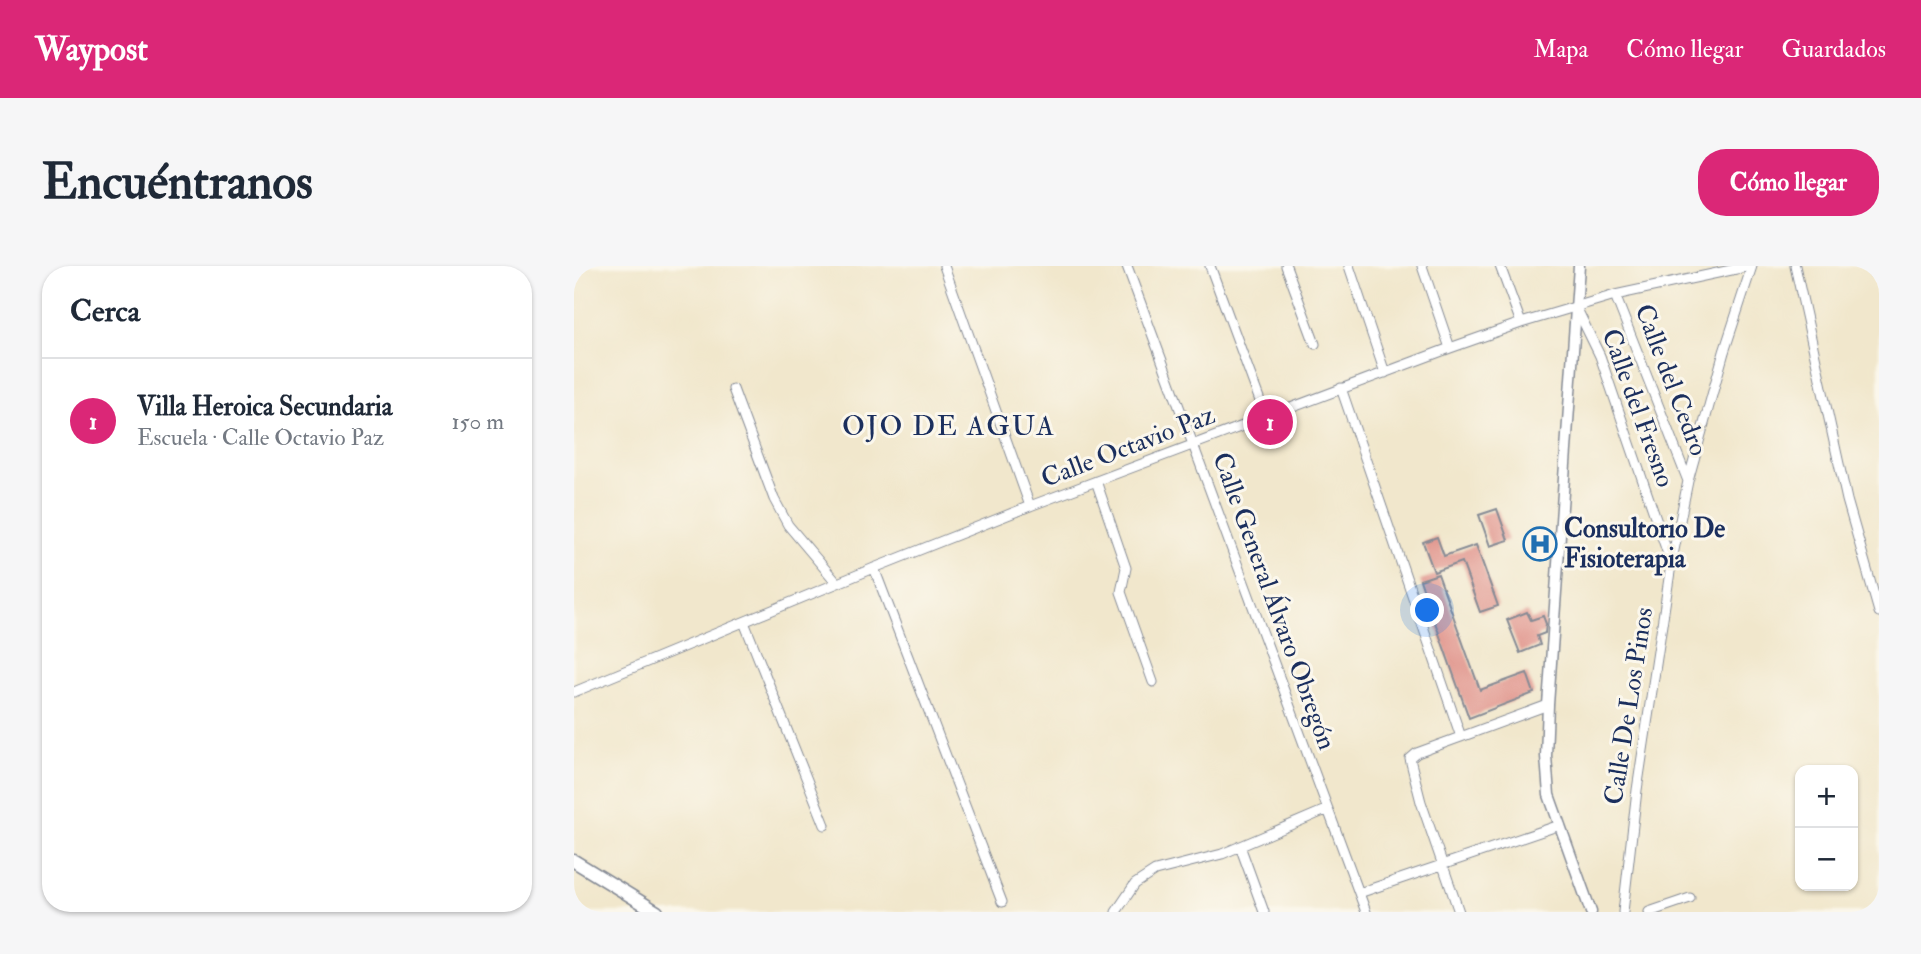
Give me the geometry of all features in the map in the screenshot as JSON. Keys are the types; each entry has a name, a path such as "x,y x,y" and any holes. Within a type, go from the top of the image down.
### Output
{"main road":[{"path":"1871,266 1879,273"},
{"path":"574,861 657,912"}],"street":[{"path":"944,266 1030,506"},
{"name":"Calle General Álvaro Obregón","path":"1127,266 1366,912"},
{"path":"1210,266 1266,417"},
{"path":"1286,266 1315,344"},
{"path":"1349,266 1385,373"},
{"path":"1422,266 1450,348"},
{"path":"1500,266 1521,323"},
{"path":"1579,266 1546,756 1549,795 1591,912"},
{"name":"Calle Octavio Paz","path":"574,692 1030,506 1450,348 1615,295 1751,266"},
{"name":"Calle De Los Pinos","path":"1623,912 1637,790 1671,565 1688,481 1751,266"},
{"path":"1795,266 1844,487 1879,612"},
{"name":"Calle del Cedro","path":"1615,295 1688,481"},
{"name":"Calle del Fresno","path":"1576,307 1600,356 1671,565"},
{"path":"1341,388 1461,737"},
{"path":"733,389 774,499 788,525 837,583"},
{"path":"1096,481 1126,568 1121,592 1153,682"},
{"path":"874,568 1002,902"},
{"path":"744,622 825,825"},
{"path":"1459,912 1409,762 1417,753 1548,705"},
{"path":"1116,912 1135,884 1155,871 1214,856 1328,809"},
{"path":"1359,893 1560,825"},
{"path":"1240,846 1264,912"},
{"path":"1649,912 1690,898"}],"building":[{"path":"1497,509 1508,540 1490,546 1479,515"},
{"path":"1437,537 1444,556 1476,545 1498,606 1480,612 1462,562 1434,572 1423,542"},
{"path":"1438,574 1480,690 1527,673 1534,693 1469,718 1420,580"},
{"path":"1527,612 1531,620 1543,616 1545,633 1537,636 1540,645 1520,653 1507,620"}],"place":[{"name":"Villa Heroica Secundaria","path":"1270,422"},
{"name":"Consultorio De Fisioterapia","path":"1540,544"}],"district":[{"name":"OJO DE AGUA","path":"949,426"}]}
